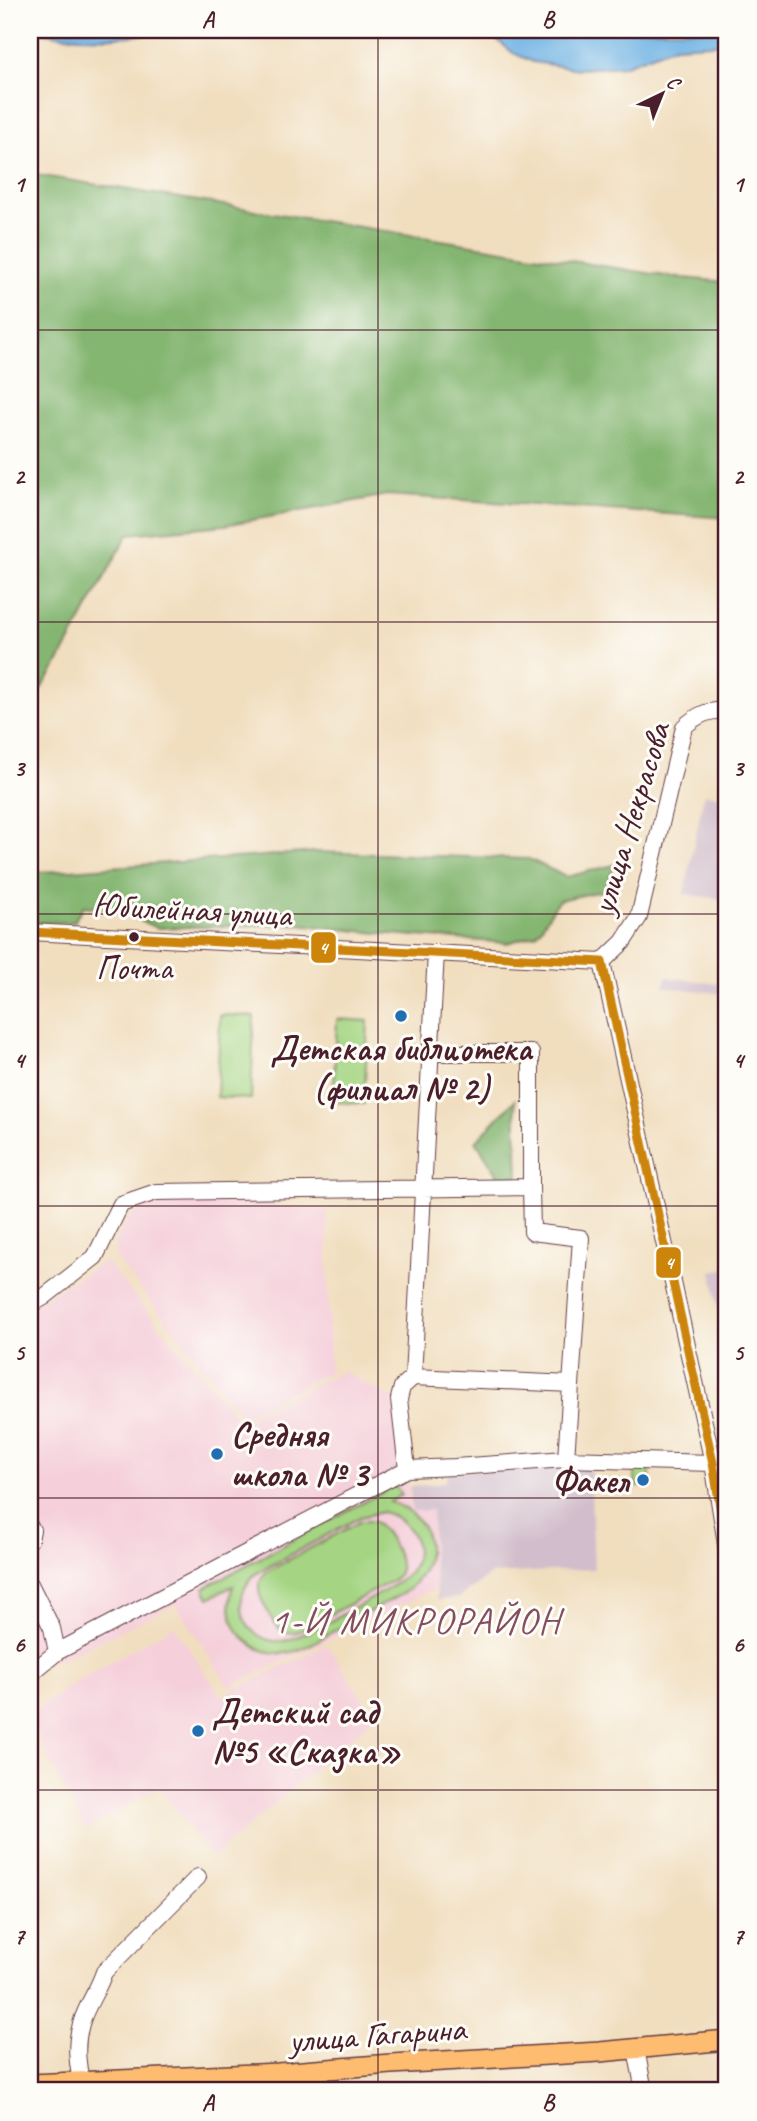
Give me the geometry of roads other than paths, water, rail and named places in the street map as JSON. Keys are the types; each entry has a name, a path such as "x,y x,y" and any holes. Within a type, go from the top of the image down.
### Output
{"main road":[{"name":"улица Гагарина","path":"30,2084 80,2081 278,2082 727,2040"}],"street":[{"name":"улица Некрасова","path":"602,962 623,943 639,917 684,727 695,716 713,710 727,711"},
{"name":"Юбилейная улица","path":"30,932 602,962"},
{"path":"407,1469 400,1399 402,1387 413,1377 436,953"},
{"path":"602,962 713,1463 727,1550"},
{"path":"431,1053 531,1053 533,1232 581,1238 566,1459"},
{"path":"30,1305 95,1256 121,1204 156,1192 531,1187"},
{"path":"413,1377 571,1384"},
{"path":"30,1674 57,1652 407,1469 566,1459 713,1463"},
{"path":"30,1527 30,1540"},
{"path":"30,1584 52,1628 57,1652"},
{"path":"80,2081 76,2050 81,2024 104,1972 198,1878"},
{"path":"636,2049 644,2091"}],"water":[{"path":"31,30 178,30 104,38"},
{"path":"480,30 727,30 727,43 675,46 623,66 579,69 533,62 513,53 491,35"}],"place":[{"name":"Почта","path":"134,937"},
{"name":"Детская библиотека (филиал № 2)","path":"401,1016"},
{"name":"Средняя школа № 3","path":"217,1454"},
{"name":"Факел","path":"643,1480"},
{"name":"Детский сад №5 «Сказка»","path":"198,1731"}],"district":[{"name":"1-Й МИКРОРАЙОН","path":"416,1620"}]}
